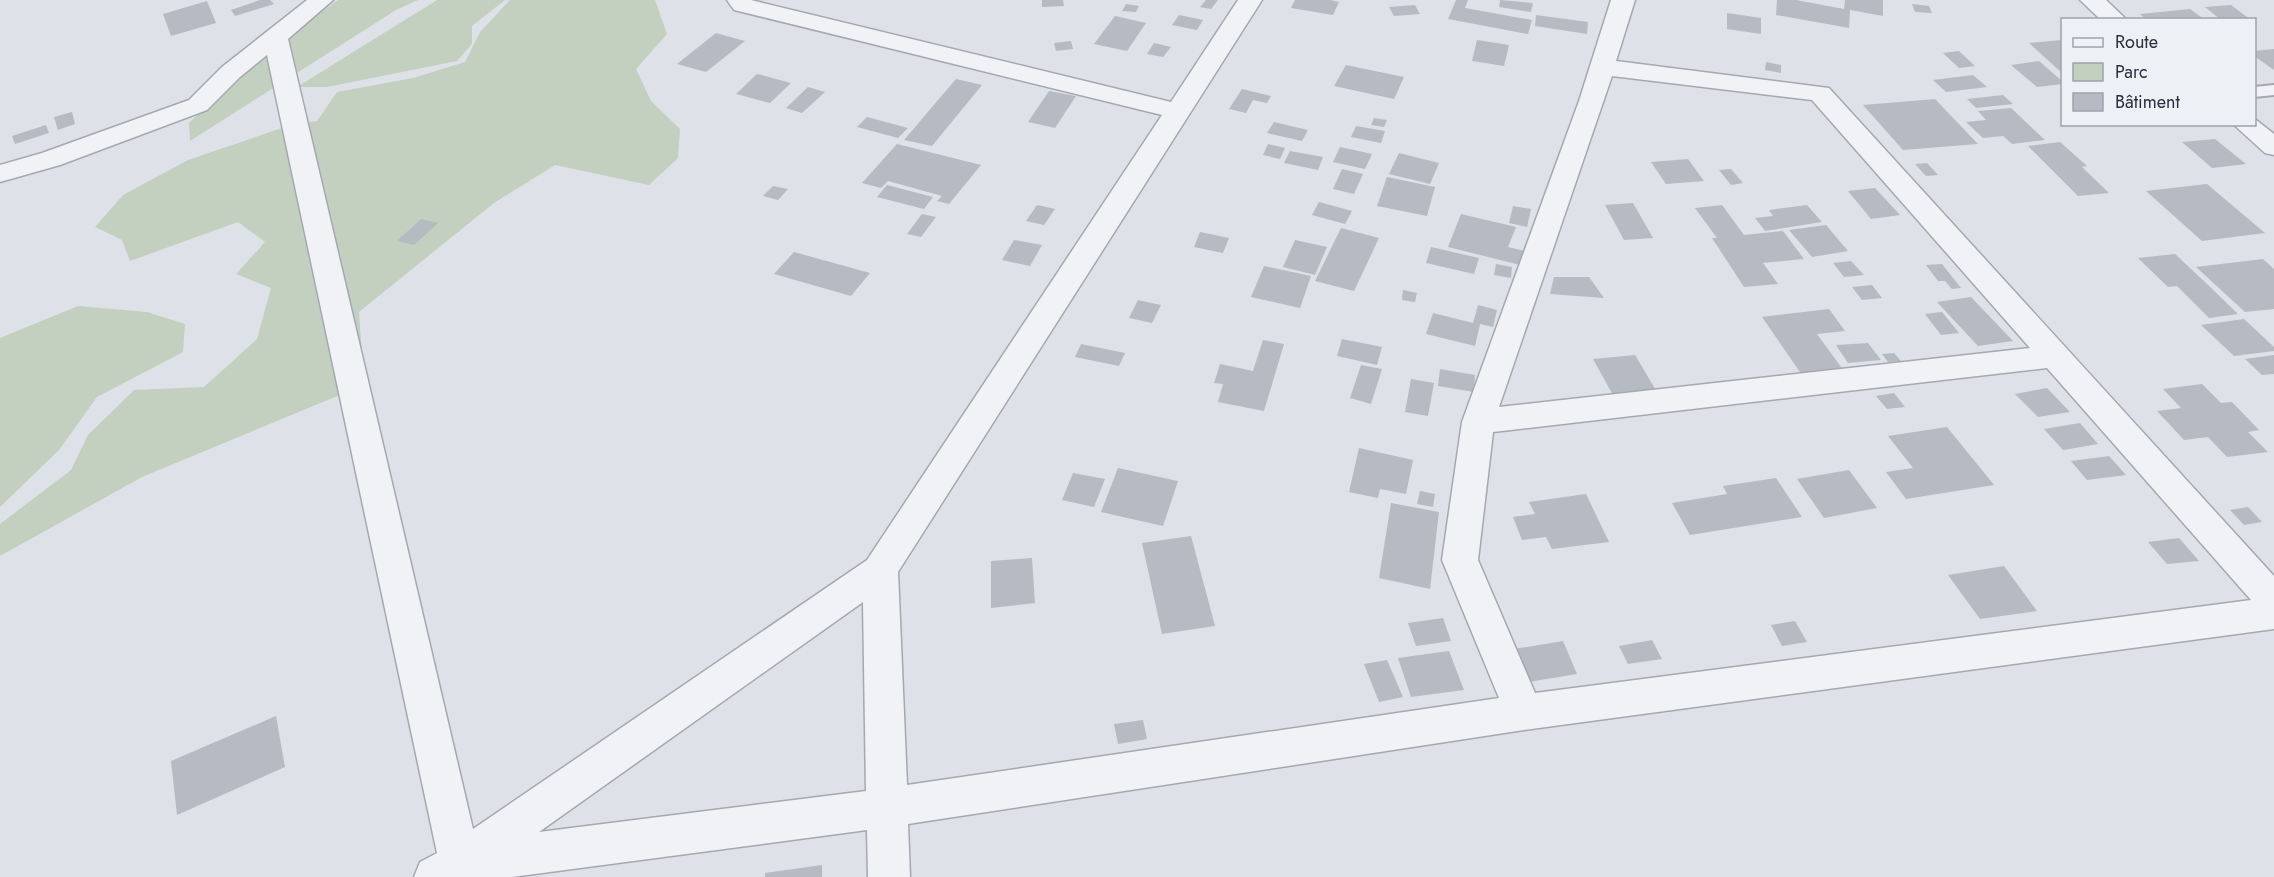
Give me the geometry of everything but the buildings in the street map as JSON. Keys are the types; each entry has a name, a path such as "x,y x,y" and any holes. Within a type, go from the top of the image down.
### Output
{"street":[{"path":"0,174 51,159 198,105 231,72 321,0"},
{"path":"739,0 742,5 1178,111"},
{"path":"448,870 880,570 1250,0"},
{"path":"1524,712 1460,560 1478,422 1602,68 1623,0"},
{"path":"2092,0 2114,18"},
{"path":"275,36 448,870"},
{"path":"1602,68 1820,93 2274,601"},
{"path":"2248,126 2274,147"},
{"path":"1478,422 2054,356"},
{"path":"880,570 889,877"},
{"path":"448,870 887,808 1524,712 2274,613"}],"lane":[{"path":"2256,92 2274,90"}],"green space":[{"path":"338,0 418,0 396,10 190,141 189,123 264,51"},
{"path":"437,0 505,0 472,26 472,44 457,61 327,87 297,87"},
{"path":"510,0 655,0 667,34 636,69 651,101 680,129 678,158 649,185 555,165 494,203 359,312 364,385 142,477 0,556 0,524 71,470 88,435 134,390 204,387 257,339 271,288 236,274 265,242 238,222 130,261 122,240 95,227 123,195 188,160 294,124 317,121 337,92 413,78 465,62 480,32"},
{"path":"78,306 147,312 185,324 183,352 97,397 59,450 0,507 0,338"}]}
